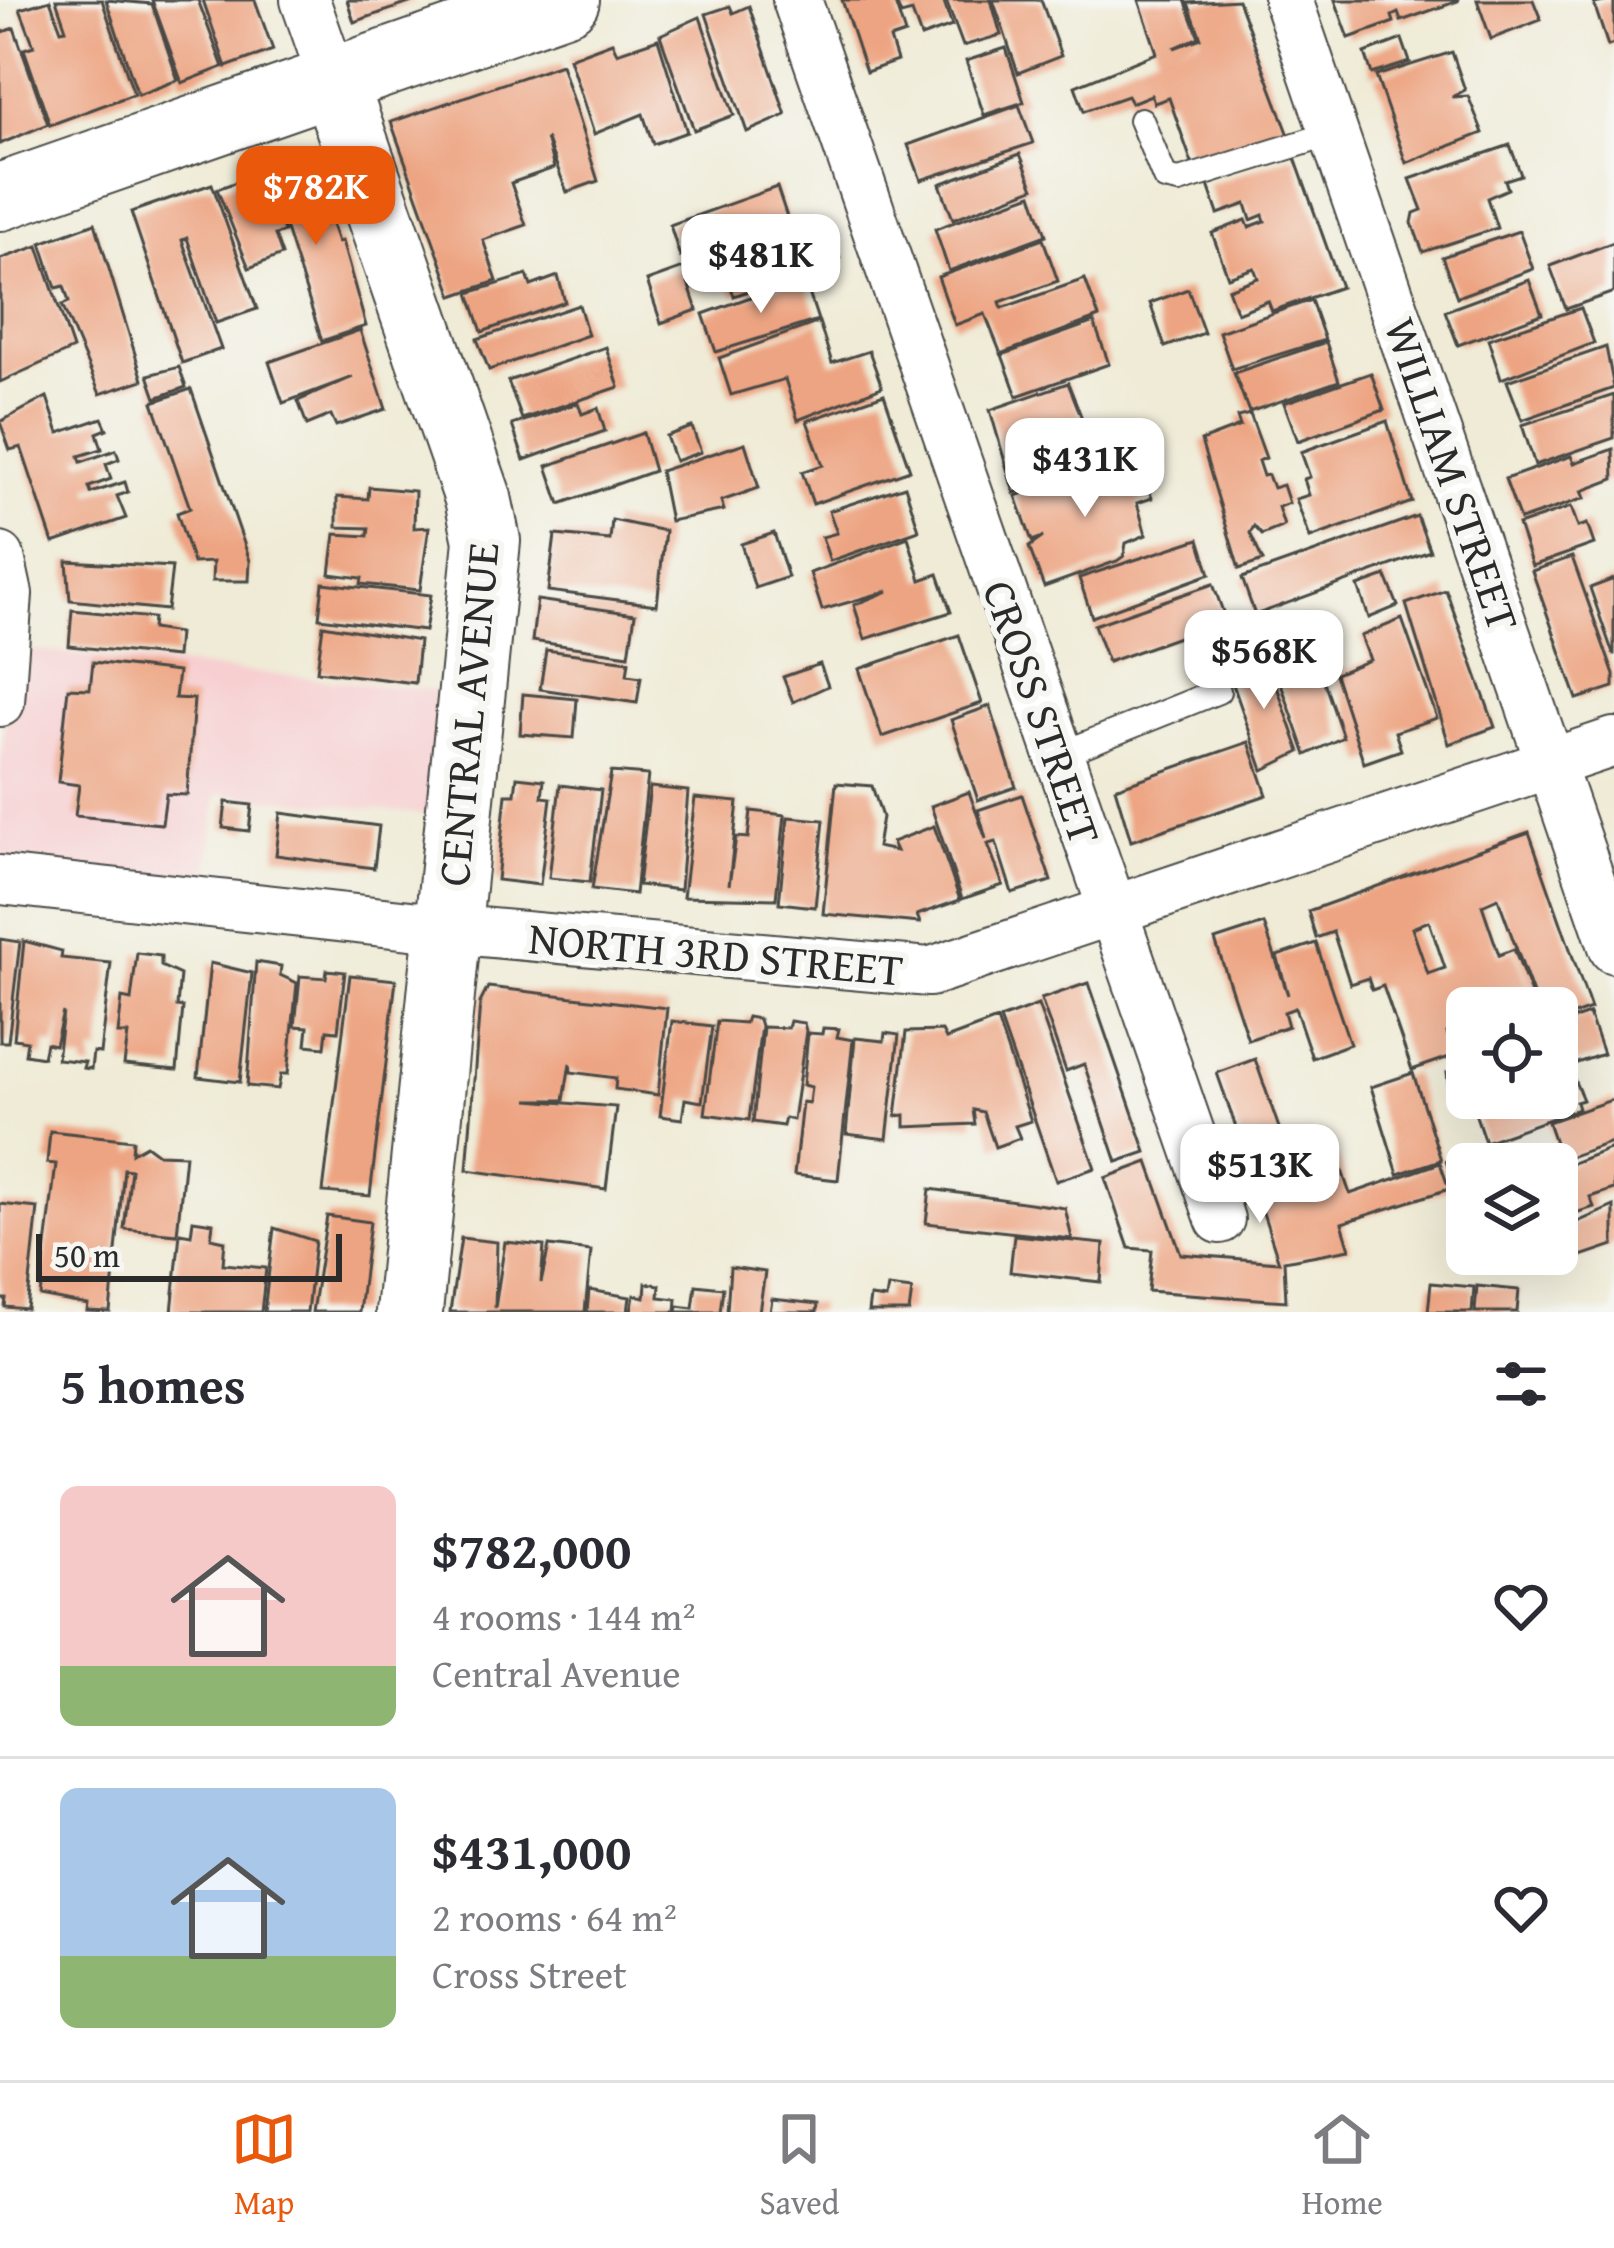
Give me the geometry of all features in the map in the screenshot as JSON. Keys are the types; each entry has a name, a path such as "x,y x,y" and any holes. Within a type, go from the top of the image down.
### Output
{"main road":[{"path":"0,197 566,0"},
{"name":"CENTRAL AVENUE","path":"333,80 485,521 488,560 409,1312"}],"street":[{"name":"CENTRAL AVENUE","path":"305,0 333,80"},
{"name":"CROSS STREET","path":"797,0 1220,1219"},
{"name":"WILLIAM STREET","path":"1288,0 1614,949"},
{"path":"0,557 8,617 0,702"},
{"name":"NORTH 3RD STREET","path":"0,880 447,929 928,972 1614,742"}],"lane":[{"path":"1141,120 1165,178 1179,182 1334,133"},
{"path":"1059,755 1219,691"}],"shaded area":[{"path":"12,648 468,694 451,817 217,793 206,896 0,874 0,771"}],"building":[{"path":"50,0 61,30 66,29 56,0 102,0 134,94 50,125 24,49 34,46 20,9"},
{"path":"106,0 152,4 178,80 138,95"},
{"path":"152,0 198,0 223,67 182,83"},
{"path":"203,0 255,0 273,50 226,67"},
{"path":"347,0 414,0 415,1 354,22"},
{"path":"842,0 894,0 905,34 890,39 897,61 866,72"},
{"path":"895,0 943,0 952,26 921,37 912,12 901,15"},
{"path":"946,0 991,0 1001,35 963,46"},
{"path":"993,0 1041,0 1061,56 1018,73"},
{"path":"1139,0 1185,0 1199,37 1174,48 1201,38 1188,3 1238,0 1290,138 1195,172 1169,98 1154,103 1151,95 1131,103 1127,96 1084,111 1075,86 1157,53"},
{"path":"1335,0 1458,1 1401,21 1398,13 1392,16 1394,22 1349,38"},
{"path":"1477,0 1533,0 1541,20 1491,39"},
{"path":"1614,0 1614,44 1608,46 1594,4"},
{"path":"730,6 733,13 749,6 786,115 747,132 706,14"},
{"path":"700,17 734,115 694,130 660,35"},
{"path":"14,28 48,124 0,144 0,33"},
{"path":"658,39 687,132 653,144 643,114 594,134 569,58 612,42 617,53"},
{"path":"1402,39 1410,62 1372,74 1365,53"},
{"path":"1006,48 1024,102 984,115 966,61"},
{"path":"1452,52 1465,90 1452,97 1468,96 1483,133 1406,163 1376,76"},
{"path":"561,64 598,181 567,192 546,138 554,168 511,183 526,225 483,240 497,281 453,296 391,122"},
{"path":"1019,105 1033,143 921,180 908,145"},
{"path":"1510,145 1521,175 1505,180 1508,189 1487,198 1497,228 1423,252 1412,223 1414,213 1422,210 1410,179"},
{"path":"307,152 338,242 342,241 366,326 322,341 266,167"},
{"path":"1020,154 1034,188 953,219 940,184"},
{"path":"1294,155 1341,287 1272,311 1268,301 1237,313 1228,289 1258,278 1254,268 1228,277 1212,233 1246,220 1249,227 1265,221 1263,215 1251,220 1246,204 1218,214 1208,185"},
{"path":"263,172 284,232 275,235 282,255 249,268 217,189"},
{"path":"212,184 257,309 216,323 187,238 182,240 221,349 182,363 131,212"},
{"path":"777,187 788,220 680,257 670,225"},
{"path":"1032,194 1046,235 949,271 935,229"},
{"path":"817,221 823,239 833,236 840,259 734,296 720,256"},
{"path":"95,223 143,380 100,394 62,305 69,302 64,286 56,288 41,243"},
{"path":"1519,231 1533,269 1457,297 1442,257"},
{"path":"1043,239 1058,281 1000,302 1002,308 1085,279 1099,317 1001,354 985,314 955,325 938,277"},
{"path":"1614,242 1614,292 1566,309 1550,266"},
{"path":"38,246 73,349 0,382 0,259"},
{"path":"683,268 697,310 661,323 647,281"},
{"path":"527,275 531,286 558,276 565,302 482,332 469,293"},
{"path":"804,278 818,320 716,352 703,314"},
{"path":"1529,280 1542,314 1458,345 1445,311"},
{"path":"1188,289 1204,333 1165,347 1150,303"},
{"path":"1311,300 1325,340 1232,369 1219,332"},
{"path":"579,305 588,335 489,370 477,339"},
{"path":"1581,308 1594,343 1501,379 1488,339"},
{"path":"819,322 832,363 869,351 882,387 798,420 785,379 731,395 719,358"},
{"path":"1094,322 1109,364 1017,396 1002,355"},
{"path":"360,330 386,409 336,426 331,415 307,425 298,401 353,377 283,403 269,362"},
{"path":"1326,342 1339,381 1249,412 1234,373"},
{"path":"606,347 619,387 522,419 508,381"},
{"path":"1606,347 1614,388 1522,420 1507,381"},
{"path":"179,367 186,387 156,398 148,375"},
{"path":"1371,373 1384,410 1298,441 1284,403"},
{"path":"1068,383 1096,454 1073,461 1077,471 1014,493 990,410"},
{"path":"191,389 250,561 249,581 212,581 213,562 193,563 177,513 190,508 153,402"},
{"path":"884,394 910,470 813,504 802,472 823,465 807,421"},
{"path":"1614,395 1614,438 1535,465 1522,425"},
{"path":"47,397 59,433 102,418 107,429 97,433 102,449 79,456 81,462 116,450 119,459 106,464 111,479 89,487 91,493 125,482 128,492 117,496 126,518 53,543 21,447 10,450 0,422"},
{"path":"578,403 582,414 598,408 605,431 524,460 512,425"},
{"path":"1250,414 1266,458 1258,461 1263,476 1268,475 1273,488 1283,485 1289,503 1278,507 1284,526 1262,535 1254,526 1250,533 1263,561 1239,569 1201,441 1240,426 1237,417"},
{"path":"1387,421 1412,502 1310,538 1296,499 1309,495 1304,479 1310,477 1301,452"},
{"path":"692,427 701,452 675,461 666,436"},
{"path":"643,433 654,471 560,504 547,466"},
{"path":"745,443 759,488 721,501 724,510 670,521 660,471"},
{"path":"1613,449 1614,479 1582,491 1585,498 1520,520 1505,479 1571,456 1574,463"},
{"path":"1135,454 1152,498 1137,503 1146,535 1126,543 1124,556 1117,561 1044,587 1029,547 1043,537 1032,541 1016,496 1060,480 1070,486 1095,477 1092,470"},
{"path":"905,486 919,530 830,561 822,537 837,533 829,511"},
{"path":"369,487 415,491 414,528 429,527 420,590 361,584 362,578 330,574 335,534 368,536 369,528 337,527 337,497 368,499"},
{"path":"1571,507 1578,527 1587,524 1594,544 1532,566 1518,525"},
{"path":"1417,516 1430,551 1255,615 1242,578"},
{"path":"612,520 665,531 657,605 548,591 555,535 610,540"},
{"path":"774,533 788,577 755,588 741,544"},
{"path":"908,537 921,580 938,574 951,612 865,639 854,605 888,591 822,610 810,573"},
{"path":"1199,539 1210,574 1092,617 1079,578"},
{"path":"1572,557 1614,675 1614,687 1577,699 1532,571"},
{"path":"67,561 172,567 167,610 70,600"},
{"path":"1386,576 1398,606 1369,618 1358,586"},
{"path":"1614,579 1614,654 1613,654 1590,588"},
{"path":"323,583 431,595 425,631 319,618"},
{"path":"1213,584 1226,620 1108,662 1094,625"},
{"path":"1446,590 1495,727 1449,744 1406,604"},
{"path":"537,600 635,614 629,655 532,641"},
{"path":"72,610 153,618 152,629 178,633 176,657 69,646"},
{"path":"1402,619 1437,718 1395,732 1401,750 1364,763 1335,674 1370,660 1361,636"},
{"path":"323,625 419,641 415,683 317,671"},
{"path":"959,635 982,703 882,737 859,669"},
{"path":"1310,641 1343,737 1306,755 1271,655"},
{"path":"546,650 629,661 627,675 641,677 637,703 540,689"},
{"path":"1266,656 1300,752 1263,770 1228,670"},
{"path":"93,662 178,672 175,698 194,699 187,795 166,794 162,824 75,816 79,785 58,782 68,688 90,689"},
{"path":"820,664 828,686 793,702 783,677"},
{"path":"523,694 577,699 574,738 520,734"},
{"path":"990,706 1016,787 978,800 951,720"},
{"path":"1249,742 1267,795 1131,841 1115,788"},
{"path":"611,772 648,775 635,894 592,889"},
{"path":"517,777 544,780 542,797 551,798 540,885 497,880 506,794 515,794"},
{"path":"836,783 872,786 882,817 877,847 896,851 892,842 934,826 960,900 917,915 920,923 823,914"},
{"path":"560,785 601,790 590,882 549,878"},
{"path":"650,787 688,791 680,890 638,885"},
{"path":"969,792 986,839 978,810 1022,795 1051,881 1012,893 996,842 988,844 1003,885 962,899 931,806"},
{"path":"695,798 738,802 729,885 736,837 748,838 751,811 785,815 776,899 683,897"},
{"path":"226,802 252,805 249,831 223,828"},
{"path":"281,813 379,826 374,868 276,855"},
{"path":"788,817 824,820 815,907 779,903"},
{"path":"1529,832 1591,1009 1578,1014 1578,987 1530,987 1498,898 1482,905 1499,955 1514,949 1528,987 1446,987 1446,1058 1412,1070 1383,986 1372,990 1368,978 1350,984 1333,932 1316,938 1308,911","holes":["1429,921 1445,968 1428,974 1412,928"]},
{"path":"1264,924 1288,995 1277,956 1316,943 1350,1044 1312,1058 1295,1008 1284,1012 1288,1026 1248,1040 1215,940"},
{"path":"0,939 20,942 8,1042 0,1042"},
{"path":"24,941 62,951 61,958 111,963 100,1053 93,1052 91,1069 83,1068 85,1062 57,1059 63,1012 55,1045 46,1043 43,1057 25,1054 27,1041 14,1039"},
{"path":"137,953 161,956 161,966 180,975 177,1006 183,1007 177,1070 124,1065 128,1034 118,1034 122,998 131,1000"},
{"path":"256,962 281,966 280,975 297,983 288,1074 281,1074 278,1089 247,1086"},
{"path":"210,963 252,973 240,1082 198,1077"},
{"path":"327,970 345,972 338,1031 327,1030 325,1047 306,1045 308,1027 295,1026 300,976 326,978"},
{"path":"350,975 396,980 370,1196 323,1192"},
{"path":"1088,983 1146,1152 1117,1162 1084,1064 1066,1071 1041,999"},
{"path":"488,987 667,1008 658,1095 615,1089 616,1078 571,1072 570,1063 564,1100 528,1100 616,1107 606,1189 467,1170 480,1003"},
{"path":"1038,1005 1095,1168 1056,1181 1000,1019"},
{"path":"1589,1014 1603,1054 1578,1063 1578,1018"},
{"path":"747,1017 759,1019 761,1026 749,1120 705,1114 717,1021 745,1023"},
{"path":"997,1020 1031,1121 1015,1126 1020,1138 995,1147 983,1112 973,1110 975,1124 905,1127 905,1115 896,1116 906,1032 942,1031 946,1039"},
{"path":"672,1021 712,1026 702,1102 685,1099 682,1119 660,1116"},
{"path":"790,1021 804,1023 806,1031 793,1120 785,1118 783,1126 753,1122 763,1027 788,1028"},
{"path":"823,1028 839,1029 837,1037 853,1040 838,1180 794,1175 802,1102 809,1103 811,1087 803,1085 808,1033 822,1034"},
{"path":"885,1033 899,1035 887,1139 846,1134 855,1038 884,1041"},
{"path":"1255,1059 1287,1151 1249,1164 1217,1073"},
{"path":"1413,1073 1441,1160 1398,1174 1371,1087"},
{"path":"1614,1099 1614,1141 1578,1154 1578,1143 1555,1143 1548,1122 1578,1119 1578,1112"},
{"path":"1477,1119 1550,1119 1485,1142"},
{"path":"50,1131 133,1140 132,1153 146,1145 158,1154 185,1155 177,1234 124,1229 131,1170 124,1169 110,1312 87,1311 88,1305 40,1296 56,1164 47,1163"},
{"path":"1614,1147 1614,1189 1590,1197 1594,1207 1578,1212 1578,1161"},
{"path":"1337,1156 1350,1194 1440,1163 1446,1190 1342,1223 1350,1249 1284,1261 1286,1301 1148,1291 1152,1250 1129,1248 1105,1178 1148,1162 1181,1254 1279,1262 1253,1182"},
{"path":"930,1189 1065,1208 1072,1239 926,1223"},
{"path":"0,1204 38,1208 27,1309 5,1307 6,1299 0,1299"},
{"path":"1614,1206 1614,1245 1578,1257 1578,1222"},
{"path":"327,1216 370,1222 359,1312 312,1312"},
{"path":"193,1220 213,1223 211,1238 225,1241 223,1264 266,1268 261,1312 172,1312 180,1233 191,1235"},
{"path":"274,1228 315,1241 307,1312 264,1312"},
{"path":"1014,1235 1104,1244 1101,1282 1010,1272"},
{"path":"461,1238 497,1242 495,1308 505,1242 544,1246 541,1283 549,1246 591,1251 585,1312 450,1312"},
{"path":"730,1267 765,1272 759,1312 727,1312"},
{"path":"646,1283 660,1285 659,1297 677,1299 676,1312 631,1312 634,1295 645,1297"},
{"path":"1431,1283 1474,1287 1472,1312 1428,1312"},
{"path":"696,1285 723,1288 720,1312 677,1312 678,1306 693,1308"},
{"path":"1477,1286 1519,1290 1517,1312 1475,1312"},
{"path":"888,1287 912,1290 909,1312 868,1312 870,1297 886,1299"},
{"path":"589,1290 630,1297 628,1312 587,1312"},
{"path":"772,1299 818,1304 817,1312 770,1312"}]}
